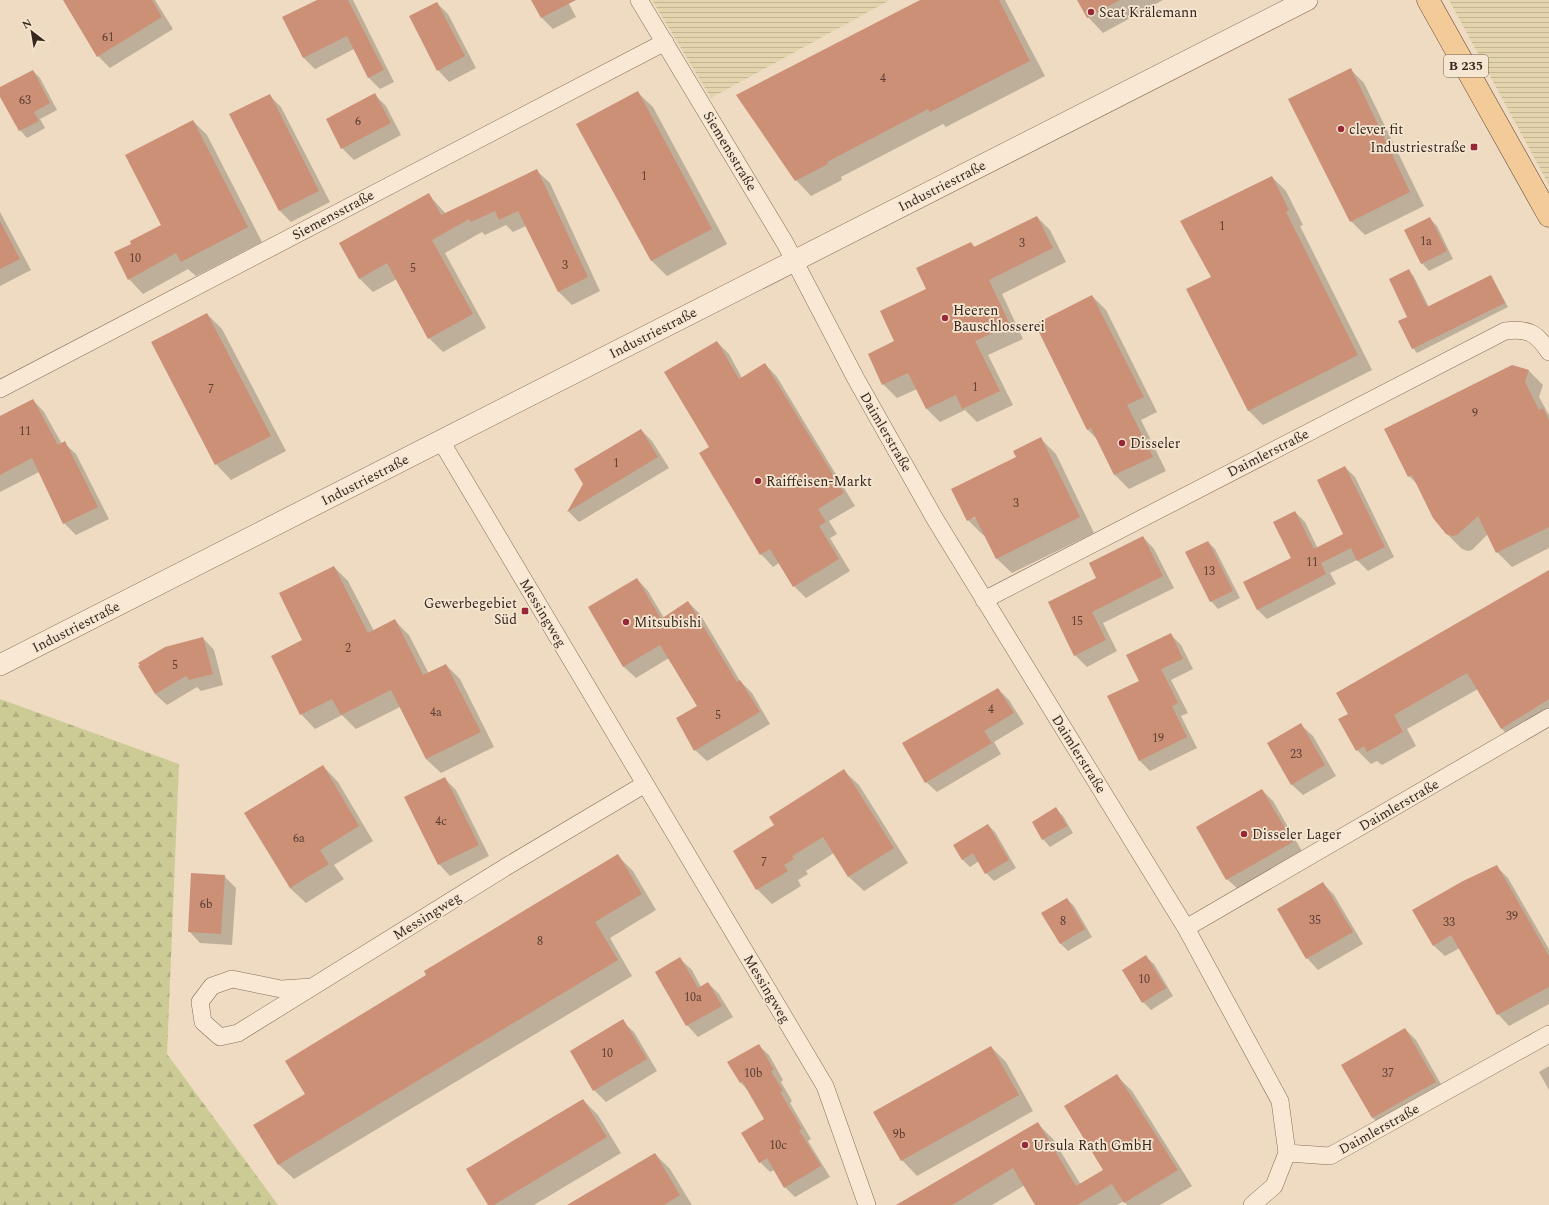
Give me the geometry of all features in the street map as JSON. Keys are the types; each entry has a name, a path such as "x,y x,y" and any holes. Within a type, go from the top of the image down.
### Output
{"main road":[{"name":"B 235","path":"1428,0 1549,216"}],"street":[{"name":"Siemensstraße","path":"640,0 795,261"},
{"name":"Industriestraße","path":"0,665 1307,0"},
{"name":"Siemensstraße","path":"0,389 665,42"},
{"name":"Daimlerstraße","path":"795,261 856,379 935,519 1186,928 1280,1101 1287,1153 1274,1186 1252,1205"},
{"name":"Daimlerstraße","path":"984,600 1505,331 1520,329 1526,330 1542,340 1549,352"},
{"name":"Messingweg","path":"441,441 825,1086 867,1205"},
{"name":"Daimlerstraße","path":"1186,928 1549,717"},
{"name":"Messingweg","path":"312,987 281,989 232,979 212,986 200,1002 203,1022 220,1037 238,1033 645,784"},
{"name":"Daimlerstraße","path":"1287,1153 1330,1156 1549,1034"}],"shaded area":[{"path":"652,0 890,0 711,98"},
{"path":"1449,0 1549,0 1549,185"}],"green space":[{"path":"0,699 179,764 167,1054 278,1205 0,1205"}],"building":[{"path":"63,0 152,0 162,17 97,57"},
{"path":"317,0 348,0 384,70 368,78 347,36 303,58 282,17"},
{"path":"531,0 576,0 541,18"},
{"path":"920,0 999,0 1030,61 930,112 928,109 827,162 828,164 795,181 736,95"},
{"name":"Seat Krälemann","path":"1077,0 1120,0 1087,18"},
{"path":"437,2 465,56 437,71 409,16"},
{"name":"clever fit","path":"1351,68 1410,192 1350,222 1288,99"},
{"path":"33,70 50,103 34,112 39,121 19,131 0,97 0,87"},
{"path":"638,91 712,229 651,261 576,124"},
{"path":"375,93 391,123 341,149 326,119"},
{"path":"270,94 319,191 279,211 229,114"},
{"path":"193,120 248,227 181,262 176,253 128,280 114,252 131,244 130,241 161,225 125,155"},
{"path":"537,169 588,277 558,292 518,211 499,220 495,211 471,222 469,219 432,240 473,314 428,339 387,263 359,279 339,243 429,193 441,215"},
{"path":"1272,176 1289,210 1286,212 1358,355 1248,411 1186,289 1211,277 1180,221"},
{"name":"Heeren Bauschlosserei","path":"1037,216 1053,248 989,280 1010,325 975,341 1000,391 962,409 956,395 926,409 908,373 882,385 868,354 894,341 880,311 926,289 916,268 971,242 974,247"},
{"path":"1430,217 1447,251 1421,264 1404,230"},
{"path":"0,221 20,259 0,269"},
{"path":"1409,269 1427,307 1491,275 1505,303 1412,349 1398,321 1407,317 1389,279"},
{"path":"1092,295 1144,397 1127,405 1153,457 1114,475 1091,428 1087,430 1035,324"},
{"path":"207,313 271,436 215,465 151,342"},
{"name":"Raiffeisen-Markt","path":"717,341 739,379 765,363 844,493 818,509 826,522 819,526 839,559 793,587 770,549 760,555 699,453 709,447 664,372"},
{"path":"1512,365 1529,370 1525,382 1539,410 1543,408 1549,420 1549,527 1496,553 1478,516 1457,535 1453,536 1446,534 1433,518 1412,475 1408,477 1384,429"},
{"path":"33,399 58,445 65,441 98,507 63,524 32,458 0,475 0,416"},
{"path":"641,429 658,457 567,512 583,484 574,469"},
{"path":"1041,437 1080,517 996,559 975,517 967,521 951,489 1016,457 1013,451"},
{"path":"1345,466 1385,547 1357,561 1351,548 1321,563 1326,574 1257,610 1243,582 1291,558 1273,522 1295,511 1314,549 1343,534 1317,480"},
{"path":"1143,536 1163,576 1092,612 1106,640 1074,656 1048,602 1096,578 1089,563"},
{"path":"1208,541 1233,591 1210,602 1185,552"},
{"path":"334,566 368,633 395,619 423,675 446,664 481,732 426,759 391,690 341,715 332,699 300,715 271,656 302,640 279,593"},
{"path":"1549,570 1549,699 1501,729 1467,673 1394,715 1403,732 1367,752 1364,746 1356,751 1338,719 1348,714 1336,693"},
{"path":"637,578 661,619 688,601 737,682 740,680 760,712 694,751 676,718 697,706 660,645 623,667 588,607"},
{"path":"1171,633 1183,659 1161,669 1178,703 1172,706 1187,737 1139,761 1107,696 1139,681 1126,655"},
{"path":"203,637 213,674 189,680 186,676 155,694 138,666 140,665 138,663 165,647"},
{"path":"998,688 1014,713 984,731 992,743 925,783 902,743"},
{"path":"1301,723 1325,765 1291,785 1267,743"},
{"path":"323,765 359,826 320,850 329,864 290,888 244,813"},
{"path":"844,769 894,848 848,877 823,837 792,856 794,859 784,865 788,871 756,890 733,851 774,825 769,817"},
{"path":"445,777 479,845 438,865 404,797"},
{"name":"Disseler Lager","path":"1262,789 1293,842 1226,880 1196,827"},
{"path":"1056,807 1067,826 1042,840 1032,822"},
{"path":"988,824 1009,860 985,874 973,853 962,860 953,845"},
{"path":"618,854 642,894 595,922 618,960 278,1165 253,1125 305,1094 285,1061 426,975 424,971"},
{"path":"1497,865 1549,956 1549,987 1497,1015 1451,935 1433,946 1412,910 1463,881"},
{"path":"191,873 225,875 221,934 188,932"},
{"path":"1323,882 1353,932 1306,959 1277,909"},
{"path":"1067,898 1085,929 1060,944 1041,913"},
{"path":"1146,955 1166,988 1142,1003 1122,970"},
{"path":"680,957 698,988 708,982 722,1006 686,1026 655,972"},
{"path":"623,1019 647,1059 593,1091 570,1051"},
{"path":"1405,1028 1436,1082 1372,1118 1341,1065"},
{"path":"759,1044 774,1070 771,1071 783,1091 780,1092 802,1129 799,1130 821,1166 784,1188 767,1158 759,1163 741,1133 764,1119 742,1081 740,1083 727,1062"},
{"path":"991,1046 1019,1095 901,1161 873,1112"},
{"path":"1117,1074 1178,1170 1124,1203 1112,1184 1077,1205 1035,1205 1013,1168 952,1205 896,1205 1038,1122 1076,1186 1103,1170 1064,1106"},
{"path":"583,1099 607,1137 494,1205 488,1205 466,1169"},
{"path":"655,1153 680,1195 664,1205 567,1205"}],"place":[{"name":"Seat Krälemann","path":"1091,12"},
{"name":"clever fit","path":"1341,129"},
{"name":"Industriestraße","path":"1474,147"},
{"name":"Heeren Bauschlosserei","path":"945,318"},
{"name":"Disseler","path":"1122,443"},
{"name":"Raiffeisen-Markt","path":"758,481"},
{"name":"Gewerbegebiet Süd","path":"525,611"},
{"name":"Mitsubishi","path":"626,622"},
{"name":"Disseler Lager","path":"1244,834"},
{"name":"Ursula Rath GmbH","path":"1025,1145"}]}
